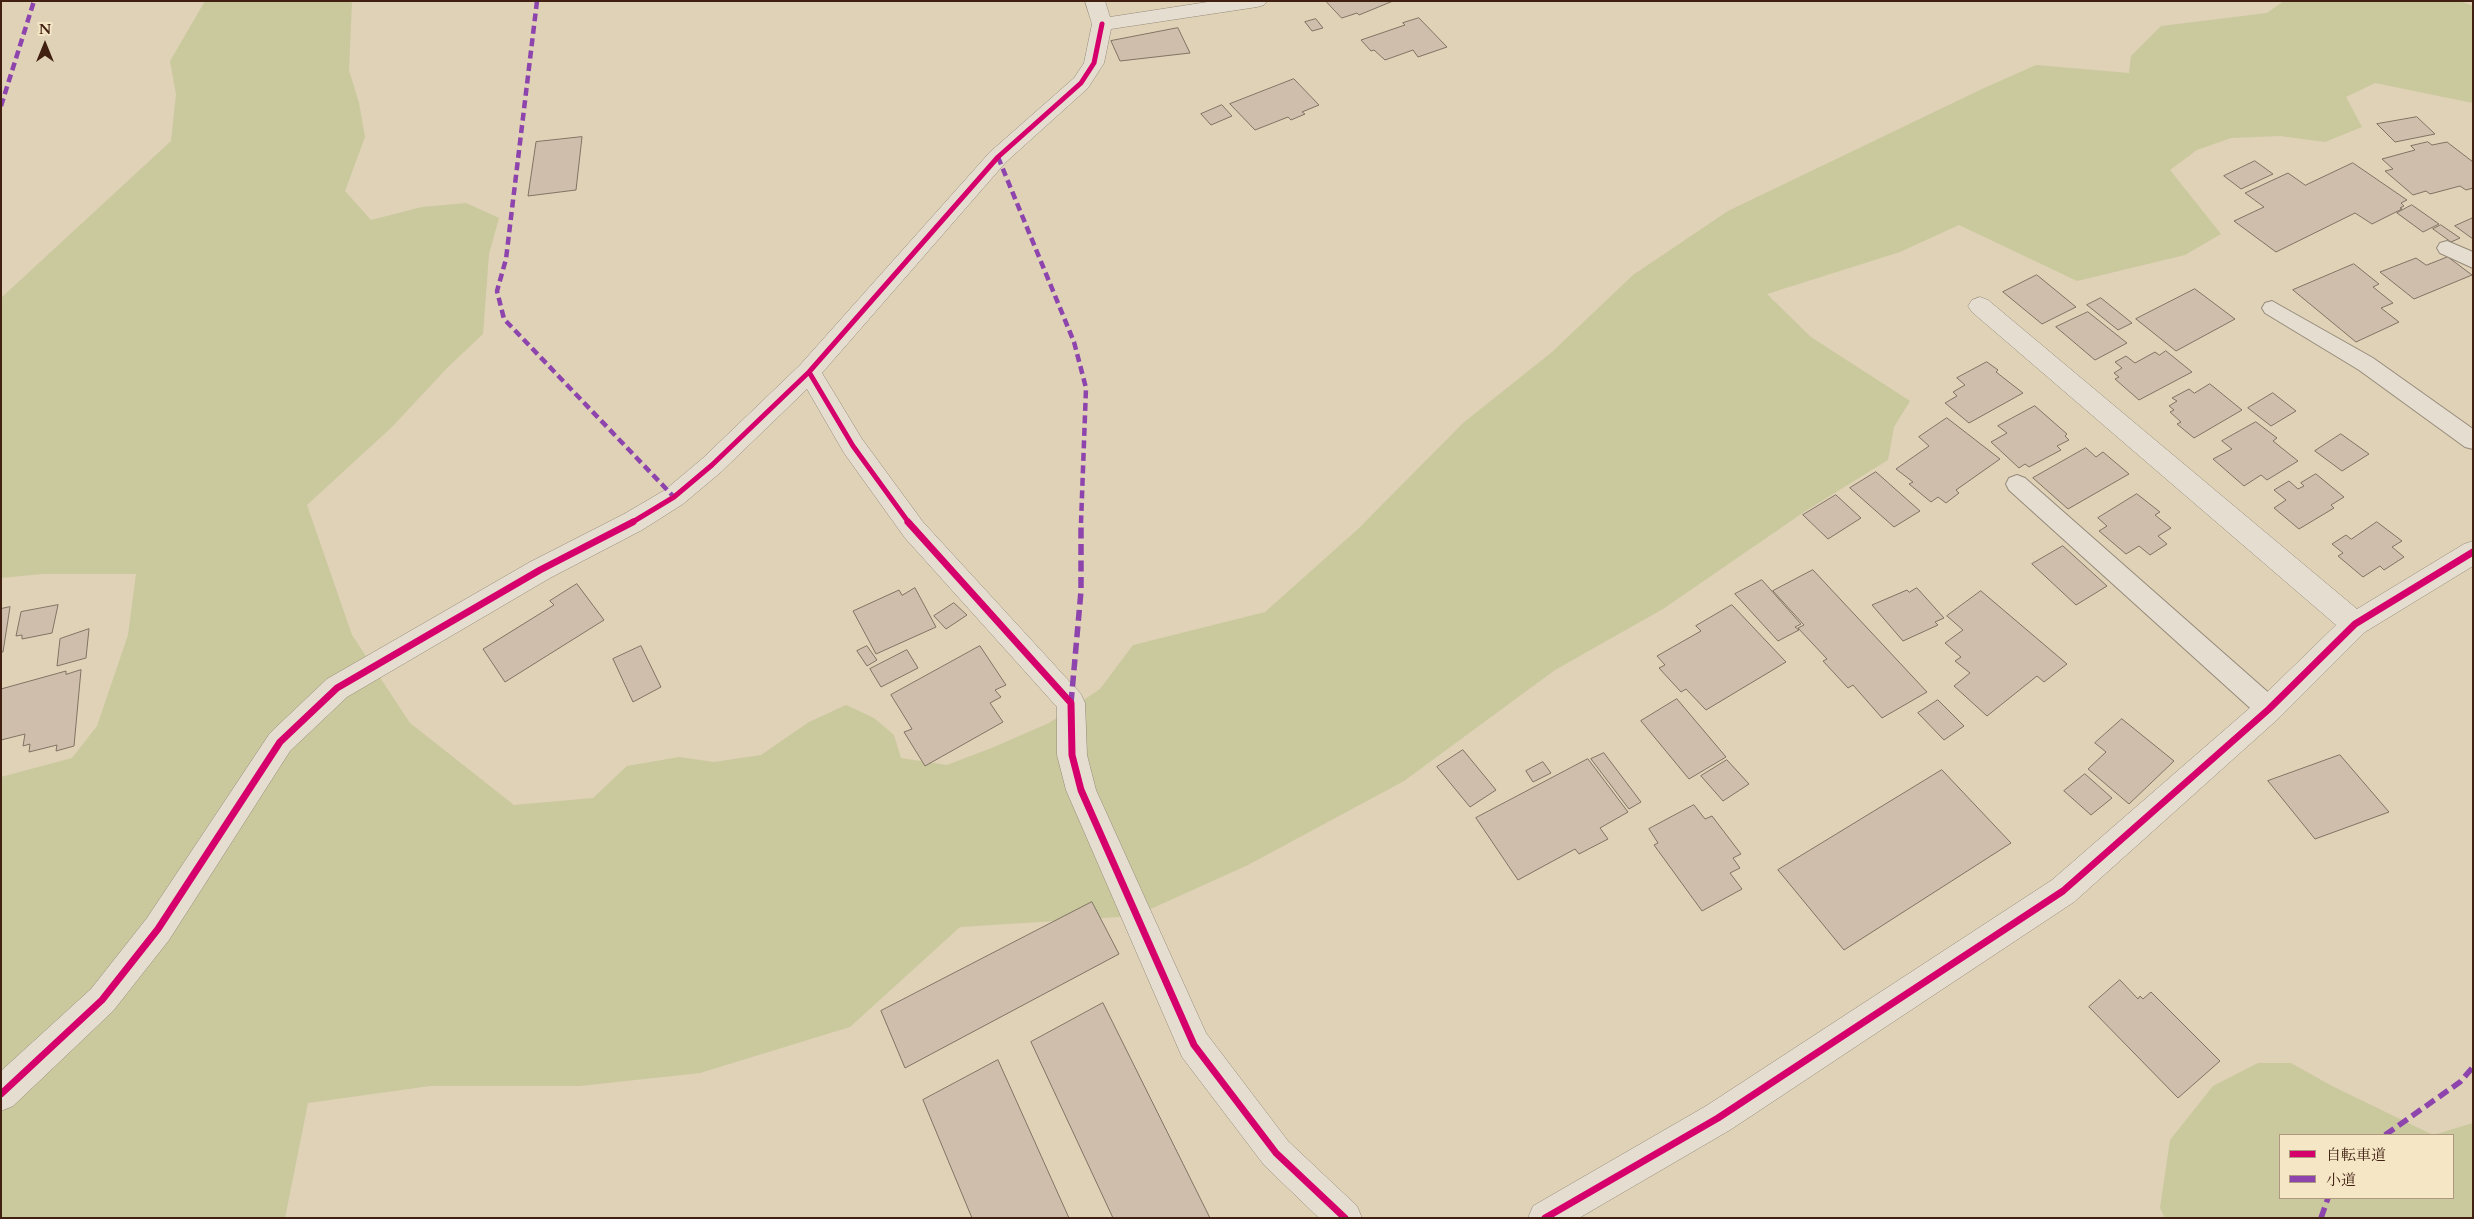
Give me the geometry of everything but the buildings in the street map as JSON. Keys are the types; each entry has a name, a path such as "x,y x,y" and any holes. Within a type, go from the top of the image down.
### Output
{"street":[{"path":"1,1094 102,1000 158,929 280,742 337,688 540,570 633,522 674,497 712,465 809,372 998,157 1081,83 1094,63 1098,13 1257,1"},
{"path":"1980,306 2355,624"},
{"path":"809,372 853,446 914,530 1071,703 1072,755 1081,790 1194,1044 1276,1153 1345,1218"},
{"path":"1545,1218 1718,1118 2063,891 2268,709 2355,624 2473,552"}],"lane":[{"path":"2447,248 2473,261"},
{"path":"2272,308 2366,364 2473,440"},
{"path":"2017,484 2168,616 2268,709"}],"shaded area":[{"path":"205,1 352,1 349,70 359,103 365,137 345,191 371,220 422,207 466,203 499,218 489,254 483,334 448,367 392,427 307,505 352,635 410,723 514,805 593,798 627,766 679,757 714,762 761,755 809,722 846,705 874,718 894,735 901,758 947,765 1049,723 1100,689 1133,645 1265,612 1358,529 1463,423 1552,352 1633,275 1728,211 2036,65 2129,73 2131,56 2161,26 2267,13 2284,1 2460,1 2473,6 2473,103 2375,83 2346,97 2362,127 2325,142 2280,136 2231,138 2197,150 2170,170 2221,234 2185,255 2077,281 1959,225 1900,252 1767,294 1811,337 1910,401 1894,427 1888,460 1804,512 1663,609 1555,670 1404,781 1248,865 1135,916 960,927 850,1027 700,1073 580,1086 430,1086 308,1103 285,1218 1,1218 1,777 72,758 97,726 128,635 136,574 42,574 1,578 1,298 171,141 176,94 170,61"},
{"path":"2258,1063 2291,1063 2332,1086 2431,1134 2279,1134 2279,1199 2454,1199 2454,1134 2436,1134 2473,1123 2473,1218 2165,1218 2160,1208 2170,1140 2213,1086"}],"marked path":[{"path":"1,106 34,1"},
{"path":"537,1 506,259 497,291 504,319 674,497"},
{"path":"998,157 1074,342 1086,388 1081,495 1081,591 1071,703"},
{"path":"2386,1134 2460,1082 2473,1067"},
{"path":"2321,1218 2328,1199"}],"cycle path":[{"path":"1,1094 102,1000 158,929 280,742 337,688 540,570 633,522 674,497 712,465 809,372 998,157 1081,83 1094,63 1102,24"},
{"path":"809,372 853,446 914,530 1071,703 1072,755 1081,790 1194,1045 1276,1153 1345,1218"},
{"path":"1545,1218 1718,1118 2063,891 2269,709 2355,624 2473,552"}]}
